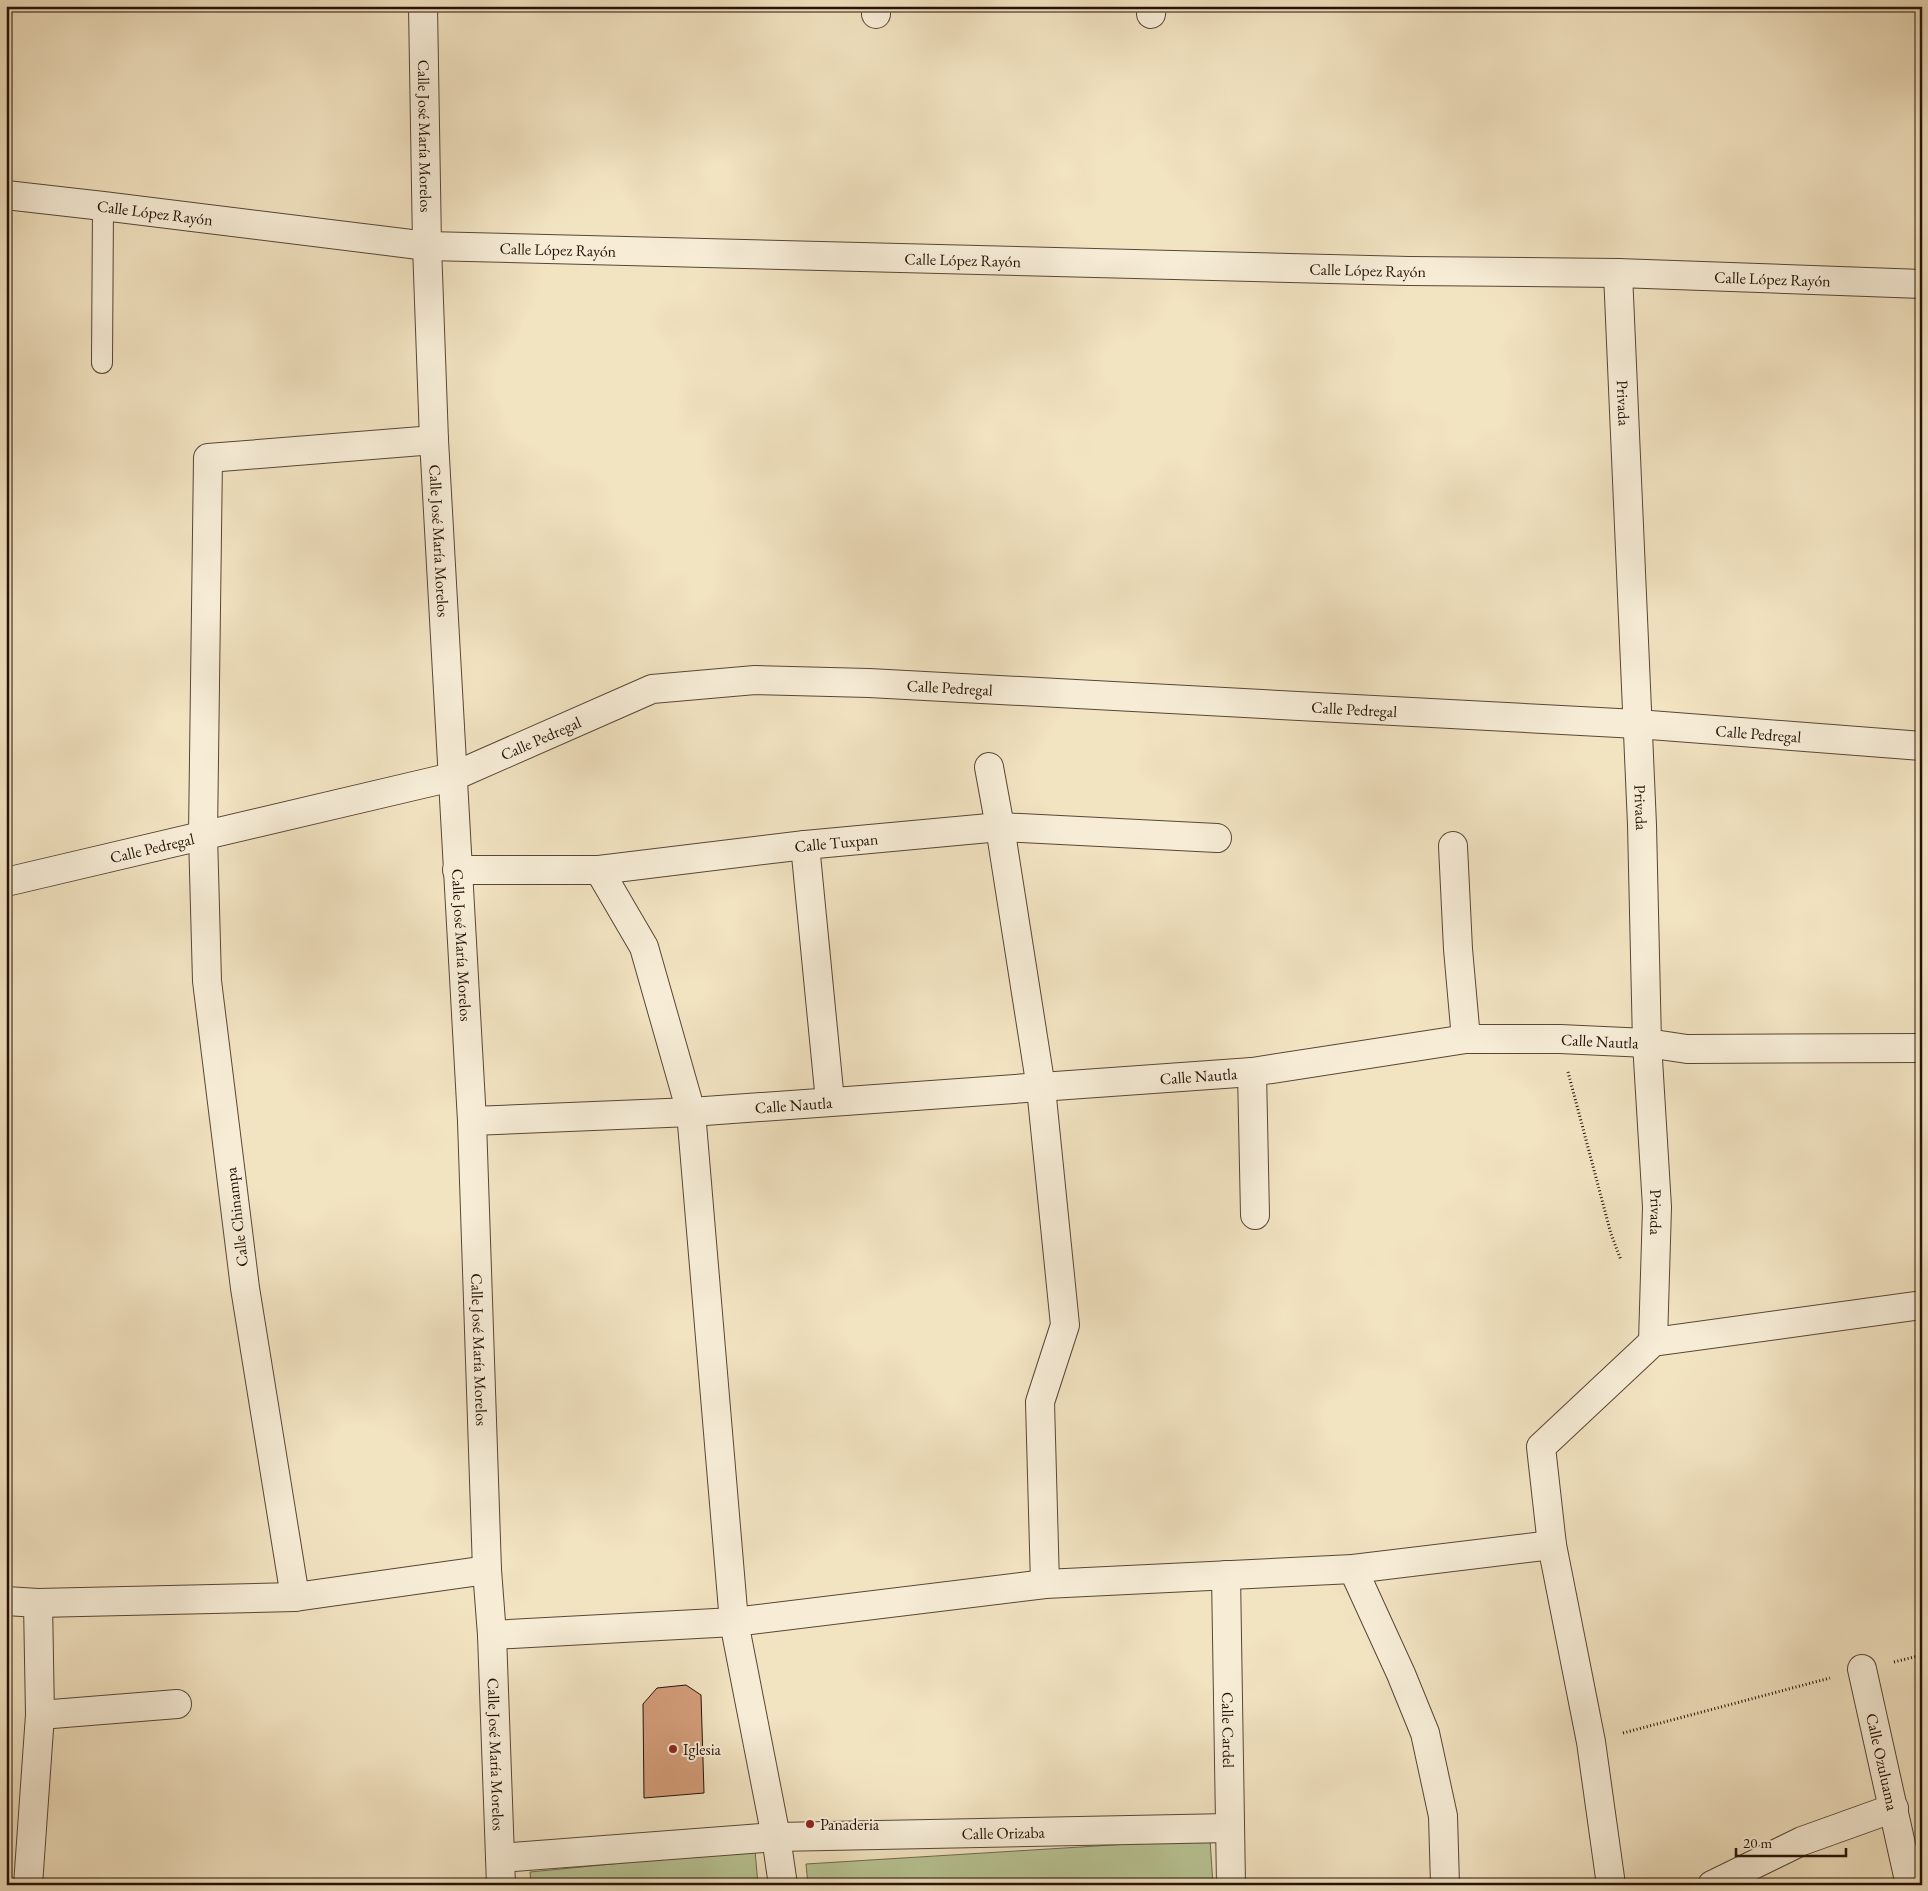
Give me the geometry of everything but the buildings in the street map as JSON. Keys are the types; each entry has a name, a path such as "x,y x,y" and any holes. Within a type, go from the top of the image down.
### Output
{"street":[{"name":"Calle José María Morelos","path":"423,6 427,246 434,440 472,1121 487,1570 492,1635 501,1885"},
{"name":"Calle López Rayón","path":"6,196 103,206 427,246 1409,271 1618,273 1922,284"},
{"name":"Privada","path":"1618,273 1642,825 1647,1043 1657,1207 1653,1342"},
{"name":"Calle Chinampa","path":"295,1597 245,1288 208,990 204,835 208,458 434,440"},
{"name":"Calle Pedregal","path":"6,882 452,777 652,689 755,680 899,684 1637,724 1922,746"},
{"path":"988,766 1000,826 1041,1088 1065,1325 1040,1402 1045,1584"},
{"name":"Calle Tuxpan","path":"457,870 599,870 805,845 1000,826 1217,838"},
{"path":"805,845 830,1101"},
{"path":"1453,846 1458,949 1466,1039"},
{"path":"599,870 644,947 692,1112 734,1622 776,1837 783,1885"},
{"name":"Calle Nautla","path":"472,1121 692,1112 1252,1072 1466,1039 1647,1043 1687,1049 1922,1048"},
{"path":"1252,1072 1256,1215"},
{"path":"1611,1885 1592,1742 1552,1545 1541,1447 1653,1342 1922,1305"},
{"path":"492,1635 734,1622 1045,1584 1353,1569 1552,1545"},
{"path":"1353,1569 1401,1674 1425,1733 1443,1816 1445,1885"},
{"path":"6,1600 38,1603 295,1597 487,1570"},
{"name":"Calle Cardel","path":"1226,1575 1231,1885"},
{"path":"28,1885 40,1715 38,1603"},
{"name":"Calle Ozuluama","path":"1862,1669 1910,1885"},
{"path":"40,1715 177,1704"},
{"path":"1712,1885 1802,1841 1894,1808"},
{"name":"Calle Orizaba","path":"500,1858 776,1837 1230,1828"}],"lane":[{"path":"102,363 103,206"}],"path":[{"path":"1560,1040 1611,1234 1622,1261"},
{"path":"1592,1742 1862,1669 1922,1655"}],"green space":[{"path":"1210,1839 1213,1885 808,1885 806,1864"},
{"path":"755,1850 758,1885 531,1885 530,1872"}],"place":[{"name":"Iglesia","path":"673,1749"},
{"name":"Panaderia","path":"810,1824"}]}
